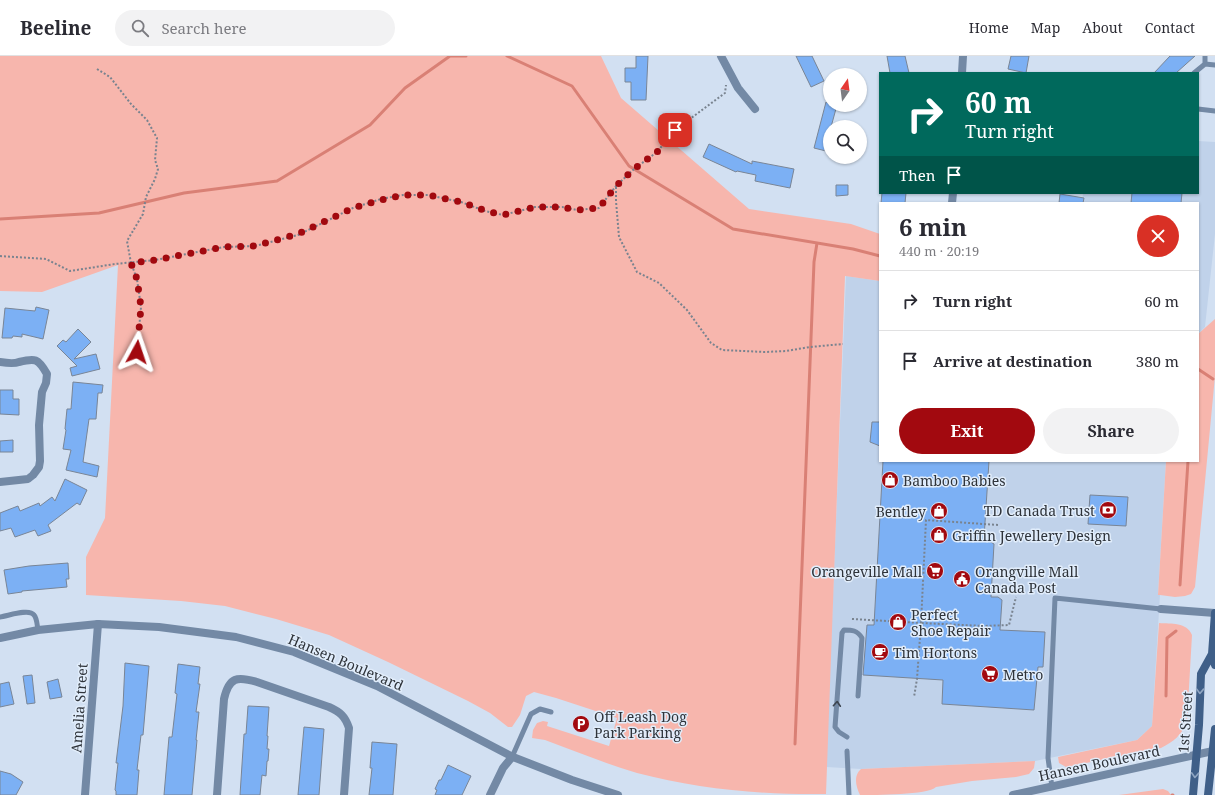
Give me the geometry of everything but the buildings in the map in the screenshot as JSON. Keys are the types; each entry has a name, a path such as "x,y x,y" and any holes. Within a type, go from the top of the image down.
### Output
{"main road":[{"name":"1st Street","path":"1215,613 1212,654 1215,665"},
{"name":"1st Street","path":"1193,795 1199,725 1201,674 1212,654"},
{"path":"1208,795 1214,750 1215,729"}],"street":[{"path":"720,56 738,88 756,109"},
{"path":"962,72 963,56"},
{"path":"0,362 18,363 26,359 32,359 37,361 48,374 42,392 39,425 39,467 28,478 0,482"},
{"path":"1161,609 1215,613"},
{"name":"Hansen Boulevard","path":"0,638 38,630 98,624 159,627 236,637 294,652 377,686 512,757 572,780 618,795"},
{"name":"Amelia Street","path":"85,795 98,624"},
{"path":"217,795 224,699 226,688 237,678 257,682 329,707 339,712 346,718 349,728 344,795"},
{"name":"Hansen Boulevard","path":"1013,795 1214,750"},
{"path":"490,795 503,768 512,757"}],"lane":[{"path":"1205,56 1205,64"},
{"path":"1195,72 1205,64 1215,65"},
{"path":"1199,109 1215,111"},
{"path":"1052,787 1048,758 1055,598 1161,609"},
{"path":"0,617 27,611 32,612 35,616 38,630"},
{"path":"847,737 839,732 835,726 842,633 844,630 851,630 859,633 862,638 858,696"},
{"path":"512,757 531,714 540,709 551,712"},
{"path":"847,751 849,795"}],"path":[{"path":"97,69 110,77 131,104 147,120 157,138 155,160 158,169 146,197 143,214 127,241 131,263 137,279 141,307 137,352"},
{"path":"0,256 46,259 70,271 94,266 155,260 224,247 255,246 298,234 353,208 403,195 428,195 461,202 486,211 503,215 535,207 562,207 577,210 599,208 616,186 634,169 657,152 675,130 725,93"},
{"path":"616,186 619,237 637,272 659,283 687,310 711,344 722,350 765,352 843,344"},
{"path":"914,697 917,679 921,623 926,520 998,525"},
{"path":"852,619 984,626 1009,625 1016,597"}],"shaded area":[{"path":"0,56 601,56 621,98 749,209 851,224 879,234 879,281 845,276 826,794 730,790 660,779 637,773 602,762 545,740 532,738 533,730 537,723 543,721 548,722 547,726 609,746 617,718 556,698 534,692 526,696 520,715 512,727 508,727 490,713 468,701 329,635 225,606 181,601 86,595 86,557 105,518 118,265 42,292 0,291"},
{"path":"1199,141 1215,142 1215,234 1205,327 1199,333 1199,202 1082,202 1083,194 1199,194"},
{"path":"846,276 879,281 879,462 1166,462 1152,726 1137,740 1035,761 861,769 826,767"},
{"path":"1215,319 1215,376 1195,587 1191,594 1185,596 1175,597 1158,595 1166,462 1199,462 1199,333"},
{"path":"1159,623 1178,624 1190,631 1192,635 1187,722 1180,735 1161,748 1066,767 1059,763 1058,757 1137,740 1152,726"},
{"path":"1035,761 1034,768 1029,774 936,787 923,792 889,795 860,795 856,781 858,772 861,769"},
{"path":"1163,789 1168,791 1171,795 1119,795"}],"waterway":[{"path":"0,219 99,213 184,193 277,181 370,125 405,88 450,56 466,56"},
{"path":"507,56 572,86 629,166 733,229 853,249 879,256"},
{"path":"795,744 814,262 817,243"},
{"path":"1199,370 1213,379"},
{"path":"1180,585 1188,462"},
{"path":"1166,696 1167,638 1176,631"}],"place":[{"name":"Bamboo Babies","path":"890,480"},
{"name":"TD Canada Trust","path":"1108,510"},
{"name":"Bentley","path":"939,511"},
{"name":"Griffin Jewellery Design","path":"939,535"},
{"name":"Orangeville Mall","path":"935,571"},
{"name":"Orangville Mall Canada Post","path":"962,579"},
{"name":"Perfect Shoe Repair","path":"898,622"},
{"name":"Tim Hortons","path":"880,652"},
{"name":"Metro","path":"990,674"},
{"name":"Off Leash Dog Park Parking","path":"581,724"}],"route":[{"path":"137,352 141,307 137,279 131,263 224,247 255,246 298,234 353,208 403,195 428,195 461,202 486,211 503,215 535,207 562,207 577,210 599,208 616,186 634,169 657,152 675,130"}]}
